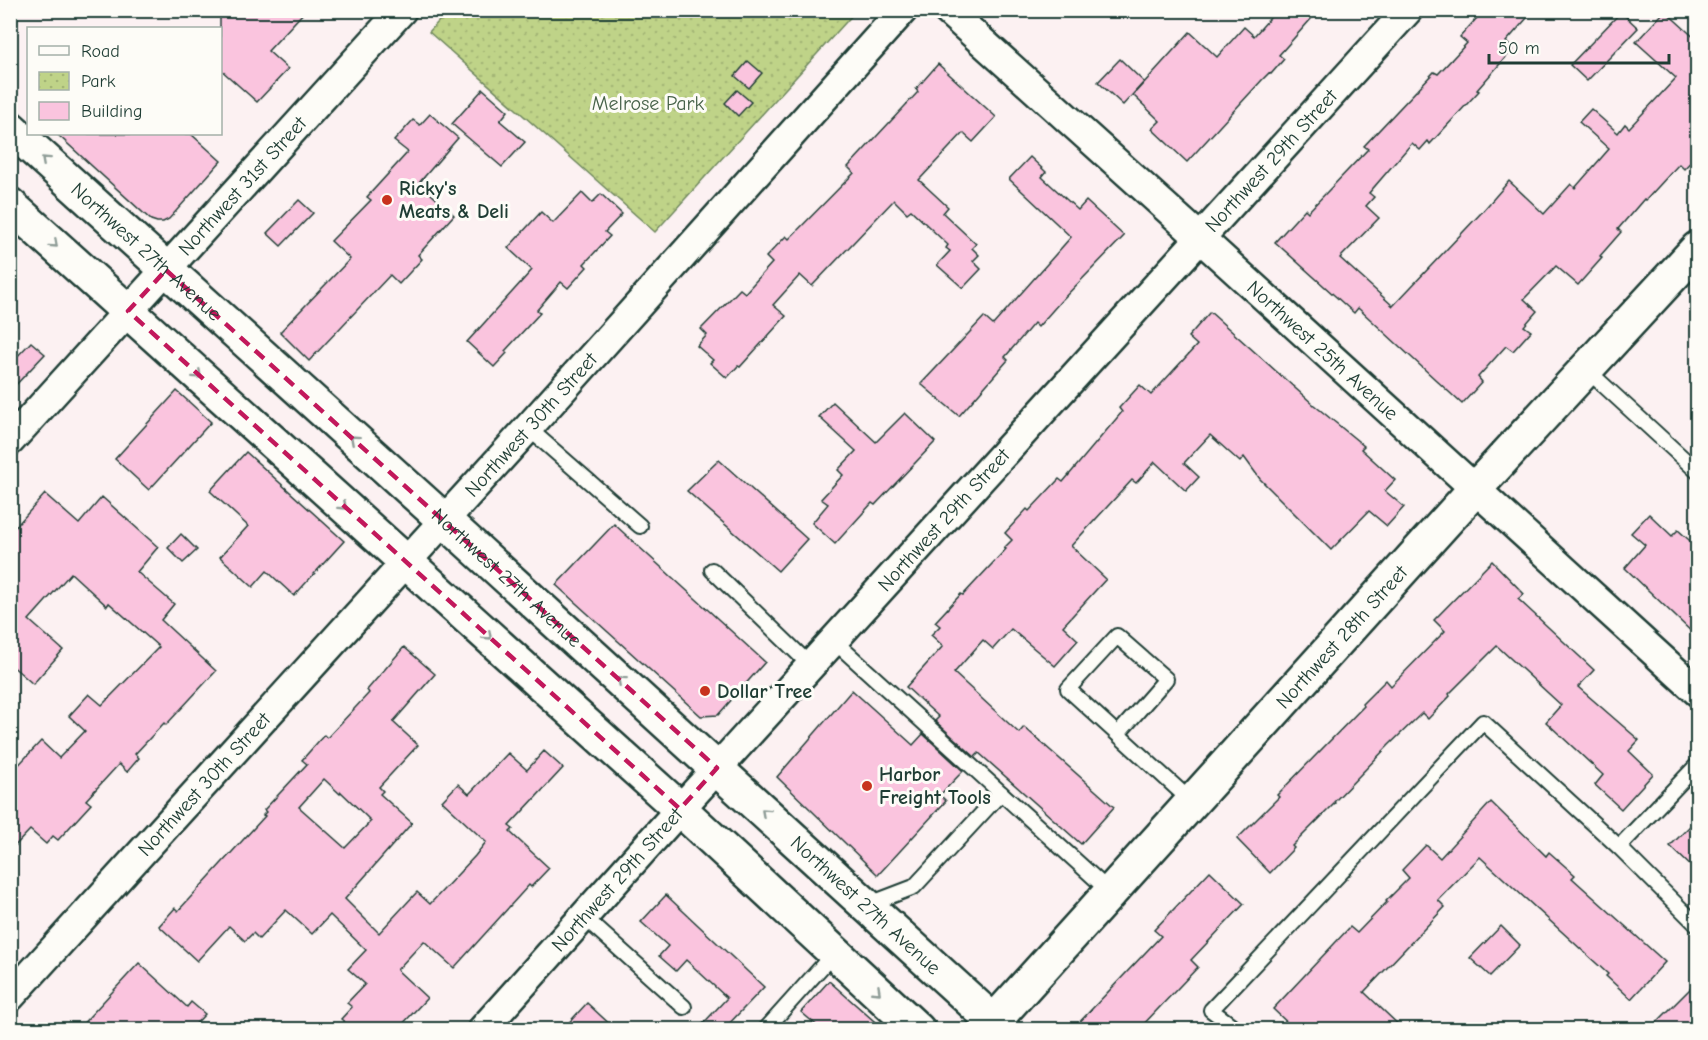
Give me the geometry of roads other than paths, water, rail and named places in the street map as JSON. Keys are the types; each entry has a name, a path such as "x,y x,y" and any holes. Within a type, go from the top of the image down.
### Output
{"main road":[{"name":"Northwest 27th Avenue","path":"10,129 717,768 867,905 994,1027"},
{"path":"10,205 680,809 918,1029"},
{"name":"Northwest 28th Street","path":"994,1027 1110,892 1475,489 1698,248"}],"street":[{"name":"Northwest 31st Street","path":"10,441 402,10"},
{"name":"Northwest 30th Street","path":"10,997 528,428 903,10"},
{"name":"Northwest 25th Avenue","path":"947,10 1698,692"},
{"name":"Northwest 29th Street","path":"482,1029 1408,10"}],"lane":[{"path":"1586,369 1698,472"},
{"path":"528,428 640,526"},
{"path":"712,570 811,666"},
{"path":"1118,734 1166,679 1117,636 1068,689 1192,802"},
{"path":"834,641 1110,892"},
{"path":"1238,1029 1211,1010 1483,722 1619,848 1698,926"},
{"path":"1619,848 1698,764"},
{"path":"867,905 914,887 1001,793"},
{"path":"584,917 684,1007"},
{"path":"765,1029 835,952"}],"place":[{"name":"Ricky's Meats & Deli","path":"387,200"},
{"name":"Dollar Tree","path":"705,691"},
{"name":"Harbor Freight Tools","path":"867,786"}],"park label":[{"name":"Melrose Park","path":"648,103"}]}
